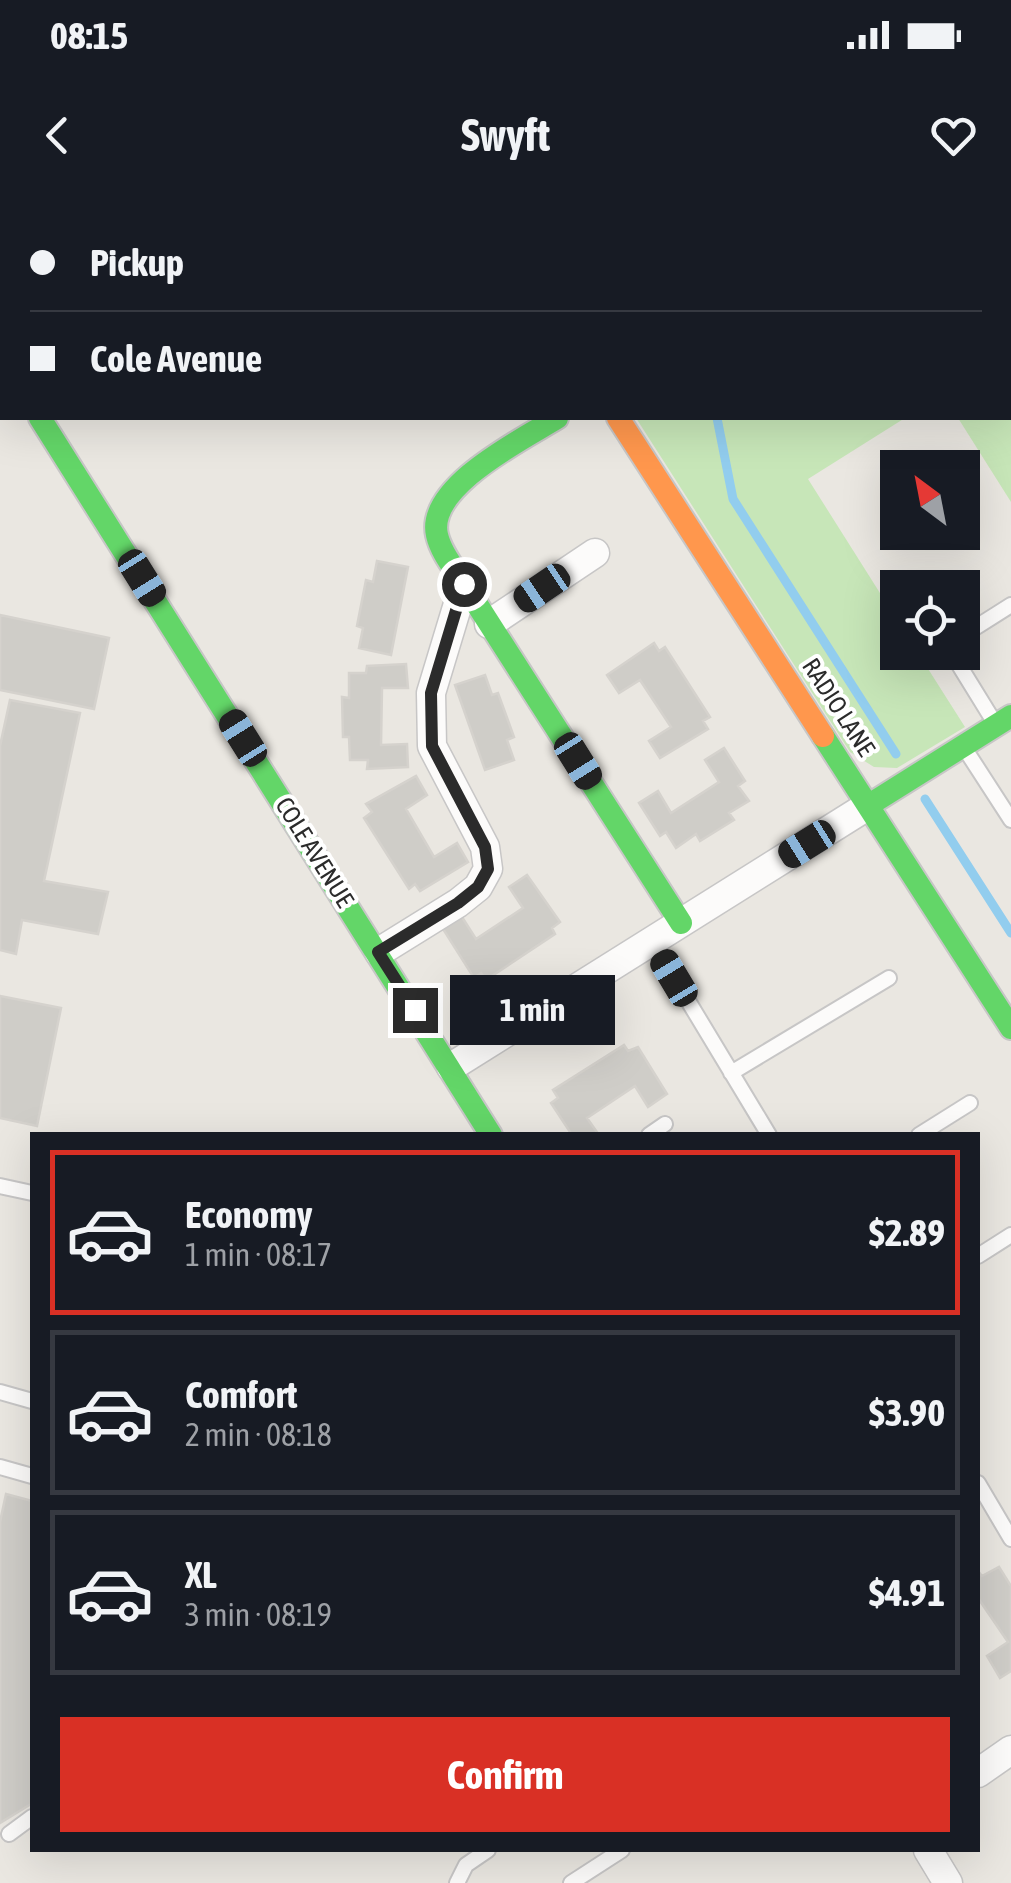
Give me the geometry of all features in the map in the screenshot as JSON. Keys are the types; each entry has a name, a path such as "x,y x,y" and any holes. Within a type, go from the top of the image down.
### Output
{"street":[{"name":"COLE AVENUE","path":"41,420 489,1132"},
{"path":"554,420 455,486 439,507 436,529 464,584 681,923"},
{"name":"RADIO LANE","path":"619,420 1011,1028"},
{"path":"489,624 596,553"},
{"path":"378,952 458,903 478,887 488,869 485,847 432,746 431,693 464,584"},
{"path":"451,1067 1004,721"},
{"path":"980,1772 1011,1750"},
{"path":"929,1852 948,1883"}],"lane":[{"path":"980,625 1011,605"},
{"path":"965,670 1004,721"},
{"path":"963,746 1011,820"},
{"path":"652,941 767,1132"},
{"path":"731,1073 889,978"},
{"path":"924,1132 970,1103"},
{"path":"653,1132 665,1124"},
{"path":"0,1186 30,1193"},
{"path":"980,1255 1011,1236"},
{"path":"0,1392 30,1400"},
{"path":"0,1467 30,1475"},
{"path":"984,1508 1011,1540"},
{"path":"9,1834 30,1818"},
{"path":"458,1883 466,1865 485,1852"},
{"path":"571,1883 619,1852"}],"green space":[{"path":"637,420 902,420 808,479 880,593 880,670 929,670 965,727 897,768 874,767 850,752"},
{"path":"959,420 1011,420 1011,502"}],"building":[{"path":"377,561 408,567 391,655 359,648 363,628 357,626 366,580 373,582"},
{"path":"0,615 109,638 94,709 0,690"},
{"path":"654,643 659,651 665,647 710,717 703,721 708,729 660,758 649,741 671,727 640,680 619,693 607,675"},
{"path":"406,664 408,688 382,688 381,745 407,744 408,767 367,769 368,760 350,760 349,737 343,737 342,697 349,698 349,673 366,673 367,666"},
{"path":"485,675 492,695 498,693 514,737 507,740 514,760 485,770 455,685"},
{"path":"10,700 80,713 44,881 108,892 98,934 22,920 16,954 0,950 0,746"},
{"path":"724,748 745,781 738,786 749,801 729,813 734,820 700,841 696,834 676,848 666,832 660,836 639,803 658,791 671,813 719,782 705,760"},
{"path":"416,776 427,795 406,809 434,857 457,843 468,862 420,891 415,884 409,889 364,818 372,812 366,804"},
{"path":"527,875 560,922 552,928 555,934 486,980 481,973 474,978 443,929 462,917 476,939 523,908 509,887"},
{"path":"0,996 61,1008 37,1126 0,1118"},
{"path":"624,1045 628,1051 638,1047 667,1094 648,1107 635,1086 587,1118 597,1132 570,1132 551,1103 558,1098 553,1090"},
{"path":"6,1494 30,1500 30,1805 0,1823 0,1522"},
{"path":"999,1567 1011,1586 1011,1671 1000,1678 987,1656 1008,1642 980,1601 980,1574 982,1576"}],"waterway":[{"path":"717,420 733,499 896,754"},
{"path":"925,799 1011,933"}],"traffic: fast":[{"path":"41,420 489,1132"},
{"path":"554,420 461,482 446,499 438,517 437,535 449,561 681,923"},
{"path":"869,805 1011,716"},
{"path":"823,736 1011,1028"}],"traffic: slow":[{"path":"619,420 823,736"}],"route":[{"path":"415,1010 378,952 458,903 478,887 488,869 485,847 432,746 431,693 464,584"}]}
